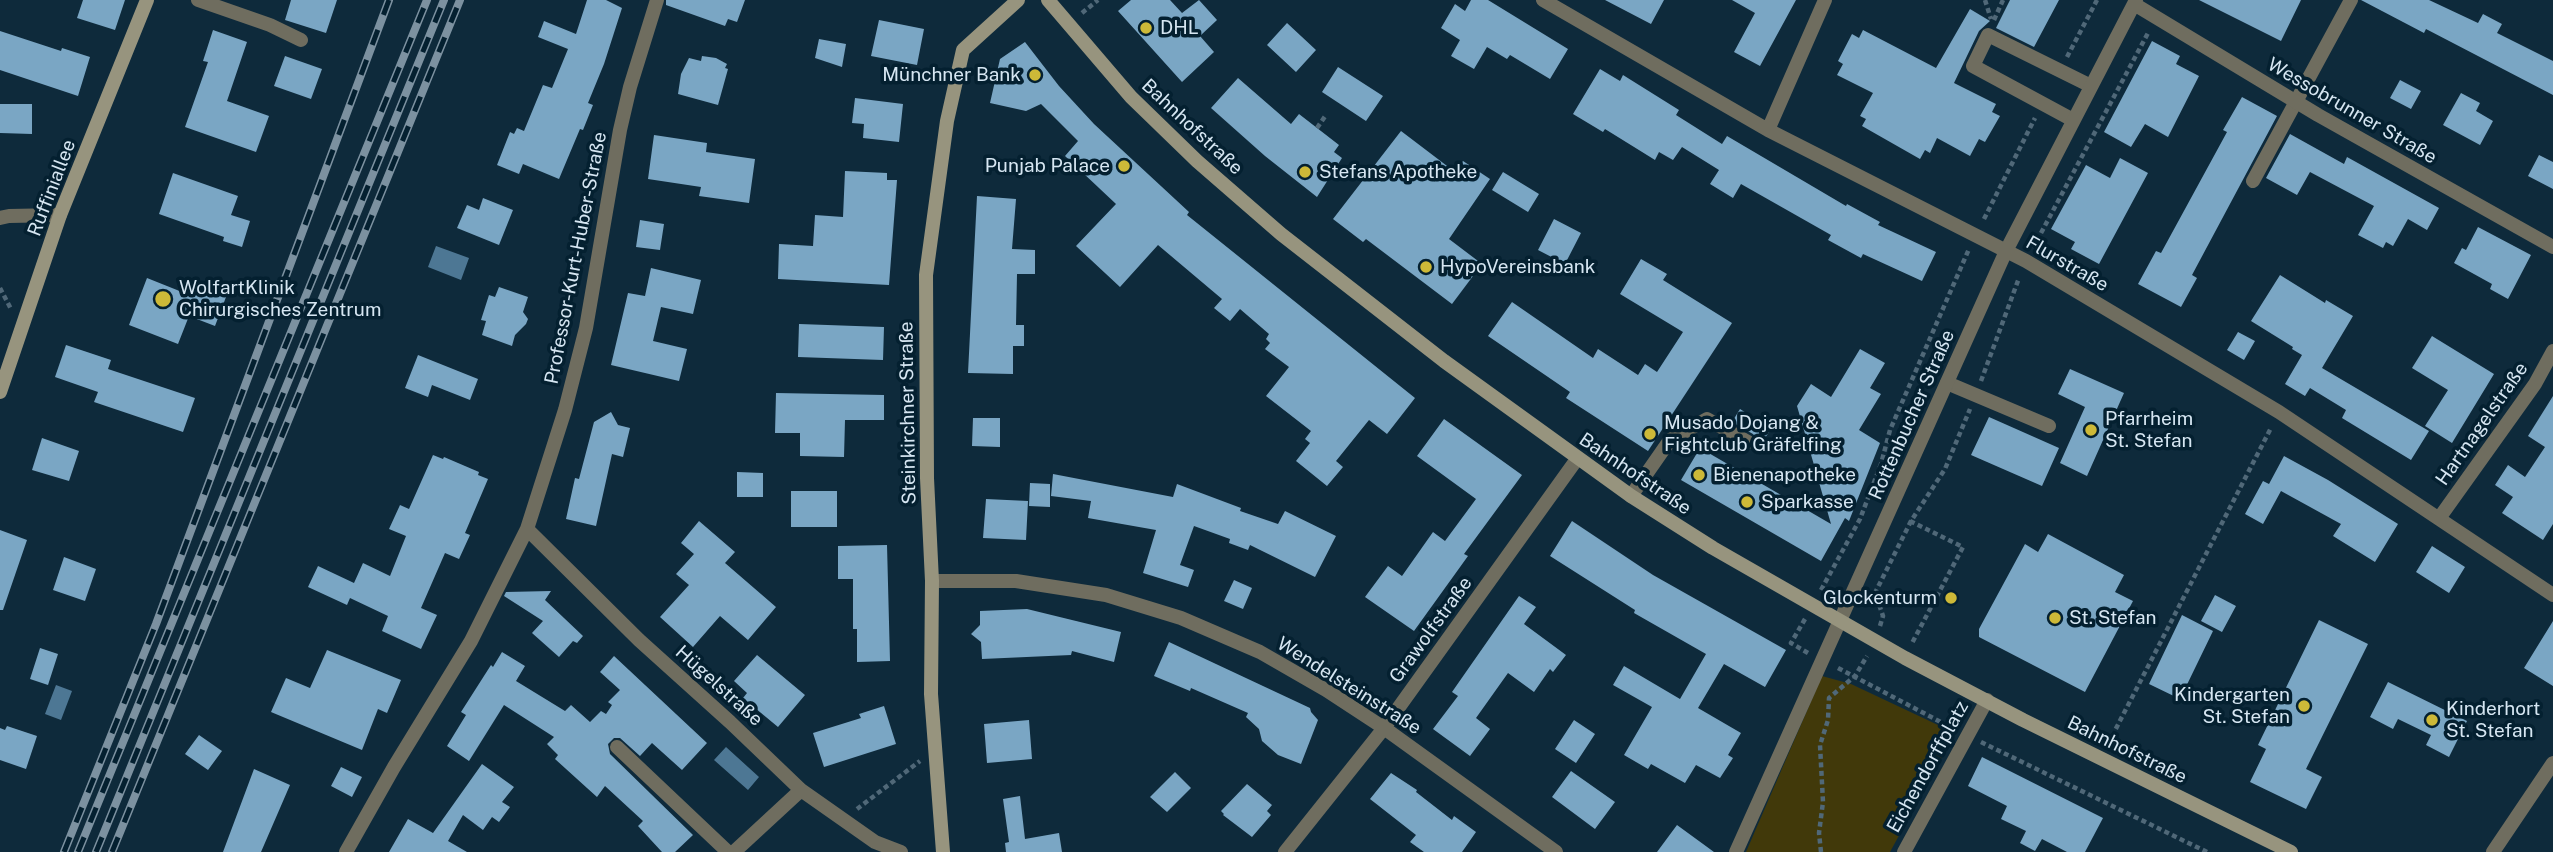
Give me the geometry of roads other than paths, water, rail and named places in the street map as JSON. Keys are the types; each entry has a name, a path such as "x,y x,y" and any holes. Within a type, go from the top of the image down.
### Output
{"street":[{"name":"Ruffiniallee","path":"0,392 60,215 147,0"},
{"path":"198,0 270,25 301,40"},
{"name":"Professor-Kurt-Huber-Straße","path":"346,852 471,641 527,529 565,410 586,328 620,130 630,87 657,0"},
{"name":"Steinkirchner Straße","path":"943,852 931,694 932,581 927,478 926,275 947,121 964,50 1018,0"},
{"name":"Bahnhofstraße","path":"1048,0 1131,97 1197,161 1272,226 1444,361 1577,459 1631,496 1841,623 2100,759 2291,852"},
{"name":"Flurstraße","path":"1543,0 1768,130 2026,261 2279,412 2440,517 2553,595"},
{"path":"1768,130 1825,0"},
{"path":"2253,181 2351,0"},
{"name":"Wessobrunner Straße","path":"2135,2 2296,102 2553,247"},
{"name":"Rottenbucher Straße","path":"1736,852 2006,251 2135,2"},
{"path":"2073,120 1972,66 1988,35 2091,86"},
{"path":"0,218 60,215"},
{"name":"Hartnagelstraße","path":"2440,517 2535,384 2553,351"},
{"path":"1947,383 2049,426"},
{"path":"1631,496 1670,440 1707,419 1748,442"},
{"name":"Grawolfstraße","path":"1285,852 1384,728 1577,459"},
{"name":"Hügelstraße","path":"527,529 630,631 802,790 875,842 901,852"},
{"name":"Wendelsteinstraße","path":"932,581 1016,582 1106,595 1181,618 1260,652 1384,728 1556,852"},
{"name":"Eichendorffplatz","path":"1904,852 1987,700"},
{"path":"617,747 728,852"},
{"path":"2493,852 2553,763"},
{"path":"734,852 802,790"}],"water":[{"path":"436,246 469,258 461,280 428,267"},
{"path":"56,685 72,691 61,720 45,714"},
{"path":"726,747 759,777 748,790 714,760"}],"railway":[{"path":"64,852 156,624 389,0"},
{"path":"78,852 427,0"},
{"path":"96,852 444,0"},
{"path":"112,852 460,0"}],"place":[{"name":"DHL","path":"1146,28"},
{"name":"Münchner Bank","path":"1035,75"},
{"name":"Punjab Palace","path":"1124,166"},
{"name":"Stefans Apotheke","path":"1305,172"},
{"name":"HypoVereinsbank","path":"1426,267"},
{"name":"WolfartKlinik Chirurgisches Zentrum","path":"163,299"},
{"name":"Pfarrheim St. Stefan","path":"2091,430"},
{"name":"Musado Dojang & Fightclub Gräfelfing","path":"1650,434"},
{"name":"Bienenapotheke","path":"1699,475"},
{"name":"Sparkasse","path":"1747,502"},
{"name":"Glockenturm","path":"1951,598"},
{"name":"St. Stefan","path":"2055,618"},
{"name":"Kindergarten St. Stefan","path":"2304,706"},
{"name":"Kinderhort St. Stefan","path":"2432,720"}]}
